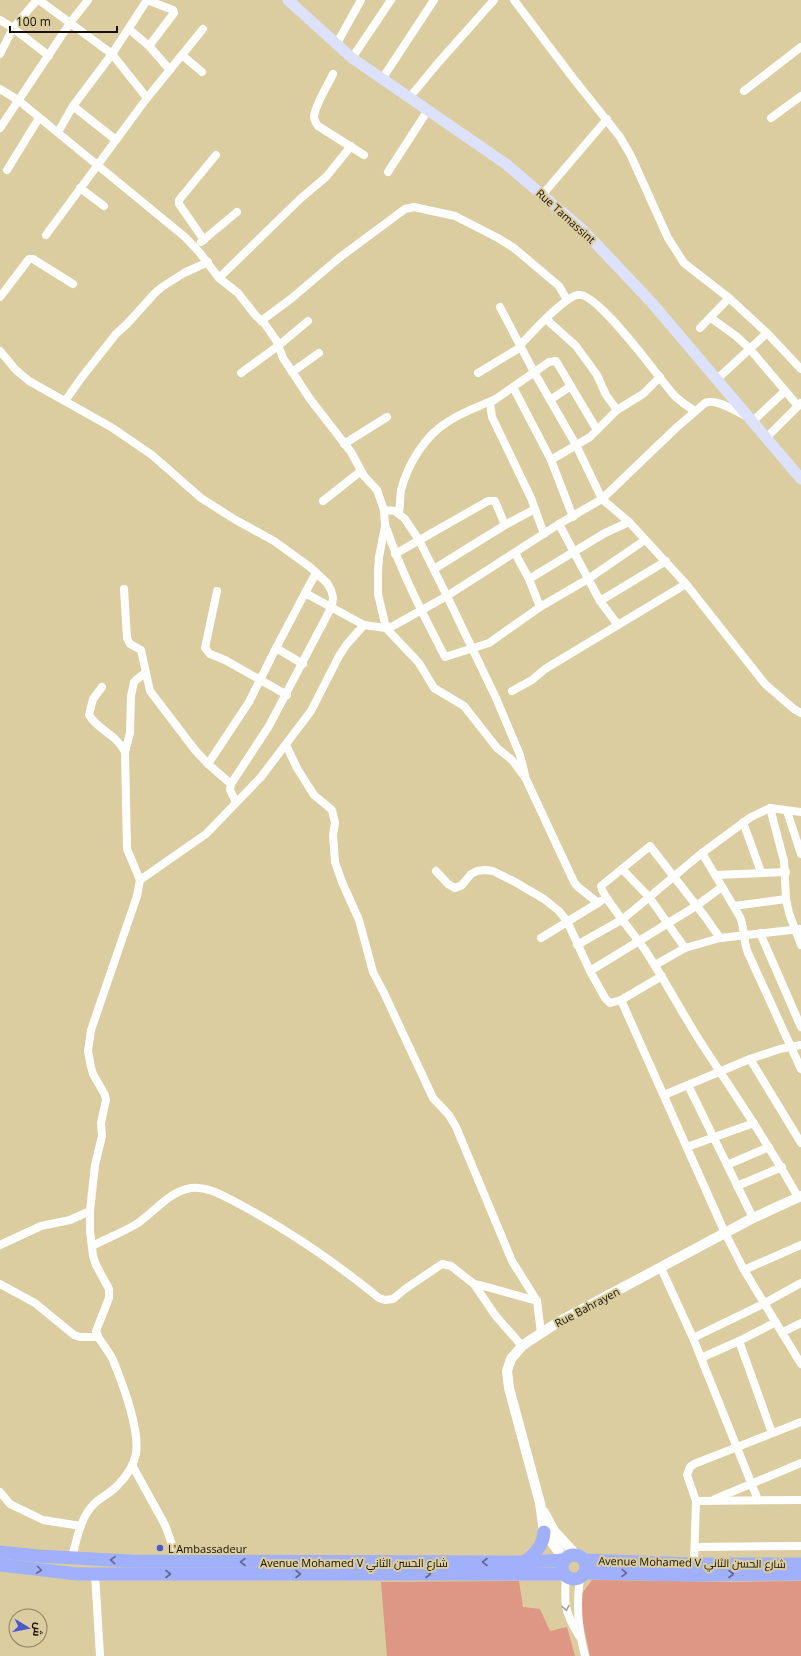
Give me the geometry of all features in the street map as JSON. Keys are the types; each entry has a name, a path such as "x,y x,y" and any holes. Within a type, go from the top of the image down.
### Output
{"highway":[{"path":"524,1562 538,1550 542,1544 544,1532"},
{"name":"Avenue Mohamed V شارع الحسن الثاني","path":"0,1552 130,1561 524,1562 692,1575 801,1574"},
{"name":"Avenue Mohamed V شارع الحسن الثاني","path":"578,1565 801,1564"},
{"name":"Avenue Mohamed V شارع الحسن الثاني","path":"0,1565 77,1574 565,1575"},
{"path":"565,1575 562,1567 578,1565"}],"main road":[{"name":"Rue Tamassint","path":"288,0 352,58 506,164 584,230 652,303 801,479"}],"street":[{"path":"0,54 13,28 38,0 112,54 147,98"},
{"path":"0,128 70,23 88,0"},
{"path":"58,132 73,106 112,54 147,0 173,10 174,13 172,18 149,46"},
{"path":"336,44 361,0"},
{"path":"352,58 391,0"},
{"path":"382,80 434,0"},
{"path":"409,98 494,0"},
{"path":"514,0 620,137 631,156 673,248 684,263 728,298 768,333 801,368"},
{"path":"0,20 13,28 48,56"},
{"path":"129,29 149,46 170,70"},
{"path":"46,235 147,98 203,29"},
{"path":"744,91 801,47"},
{"path":"182,55 202,72"},
{"path":"333,74 317,108 314,117 315,121 318,126 364,154"},
{"path":"0,89 18,100 185,237 208,262 219,278 238,293 276,340 283,358 310,399 351,452 361,471 377,490 384,510 385,526 379,557 378,594 386,628 419,663 434,688 464,706 497,748 512,760 526,779"},
{"path":"771,118 801,96"},
{"path":"73,106 116,140"},
{"path":"388,172 428,110"},
{"path":"7,170 39,118"},
{"path":"543,194 606,119"},
{"path":"219,278 300,199 326,177 351,146"},
{"path":"204,240 179,204 179,200 216,155"},
{"path":"80,188 104,206"},
{"path":"261,321 292,298 351,249 405,209 414,207 455,216 498,238 514,248 559,286 567,300"},
{"path":"194,247 237,212"},
{"path":"0,297 29,259 33,259 73,284"},
{"path":"65,401 116,334 154,294 184,273 208,262"},
{"path":"478,373 520,346 567,300 580,294 586,296 602,308 674,395 695,411"},
{"path":"700,328 711,318 728,298"},
{"path":"500,307 534,372 576,445 602,499 629,522 666,561 765,684 794,709 801,713"},
{"path":"711,318 736,336 749,348 785,391 799,405 766,438"},
{"path":"546,319 576,346 597,375 606,395 617,410"},
{"path":"241,373 278,346 308,321"},
{"path":"716,380 749,348 768,333"},
{"path":"0,351 16,370 29,381 111,427 146,451 201,498 274,542 316,572 327,583 331,590 333,597 332,606 303,664 269,726 231,784 230,790 236,802"},
{"path":"292,372 319,353"},
{"path":"399,514 401,491 407,471 416,454 431,436 448,421 493,400 549,362 556,361 597,430"},
{"path":"550,460 590,437 617,410 643,394 660,377"},
{"path":"550,400 571,386"},
{"path":"513,387 550,460 573,517"},
{"path":"305,593 332,606 364,625 386,628 393,626 447,596 559,524 602,499 695,411 710,400 716,401 751,420 785,391"},
{"path":"493,400 490,403 492,417 535,509 544,534"},
{"path":"344,444 387,417"},
{"path":"323,501 361,471"},
{"path":"395,554 488,501 496,501 505,524"},
{"path":"434,569 505,524 535,509"},
{"path":"384,510 395,511 405,519 434,569 472,647 511,733 520,754 526,779 574,882 597,902"},
{"path":"529,579 605,533 629,522"},
{"path":"559,524 600,601 618,625"},
{"path":"385,526 395,554 445,657 472,647 489,643 645,540"},
{"path":"515,552 529,579 540,608"},
{"path":"600,601 666,561"},
{"path":"208,764 249,702 259,679 316,572"},
{"path":"512,691 532,680 545,669 686,584"},
{"path":"124,589 127,638 130,644 141,650 150,691 195,750 208,764 231,784"},
{"path":"217,591 205,648 210,654 225,660 286,695"},
{"path":"140,880 206,834 261,777 311,711 340,656 364,625"},
{"path":"276,648 303,664"},
{"path":"72,1557 85,1517 94,1504 115,1489 128,1475 136,1454 136,1438 132,1419 112,1358 98,1337 96,1331 109,1298 108,1289 96,1266 90,1232 90,1211 95,1165 102,1136 101,1123 106,1100 105,1095 93,1074 88,1051 88,1042 137,896 140,880 127,849 125,752 130,733 131,696 136,680 145,673"},
{"path":"102,687 94,699 89,715 98,726 120,743 125,752"},
{"path":"286,745 297,768 314,795 332,810 335,823 333,835 334,862 359,920 373,972 388,999 433,1098 449,1115 456,1127 512,1261 537,1301 541,1333"},
{"path":"770,808 786,872 786,899 789,913 798,929 801,945"},
{"path":"577,945 623,919 702,854 743,822 758,813 770,808 801,812"},
{"path":"787,811 801,854"},
{"path":"743,822 761,872"},
{"path":"720,938 650,846 602,886 607,899 655,965 685,1018 800,1196"},
{"path":"702,854 716,875 742,922 744,943 748,953 790,1047 801,1068"},
{"path":"622,869 648,897 685,948"},
{"path":"436,871 448,884 455,888 462,885 471,874 477,871 493,872 515,882 544,899 559,911 567,921 577,945 607,1001 613,1003 621,1000 662,976"},
{"path":"716,875 786,872"},
{"path":"590,971 638,940 696,906 722,887"},
{"path":"541,938 597,902 607,899"},
{"path":"734,906 786,899"},
{"path":"655,965 685,948 720,938 798,929"},
{"path":"760,933 801,1027"},
{"path":"621,1000 686,1147 744,1270 763,1304 776,1322 801,1364"},
{"path":"664,1095 769,1052 801,1045"},
{"path":"750,1059 801,1143"},
{"path":"688,1085 753,1218"},
{"path":"686,1147 754,1123"},
{"path":"728,1165 769,1147"},
{"path":"737,1186 782,1167"},
{"path":"92,1246 138,1223 176,1194 190,1188 212,1190 262,1216 316,1249 379,1298 385,1300 393,1299 442,1264 451,1266 474,1284 495,1315 522,1346"},
{"name":"Rue Bahrayen","path":"578,1565 544,1532 540,1503 509,1388 506,1371 511,1359 522,1346 560,1321 753,1218 800,1196"},
{"path":"0,1244 41,1226 70,1220 90,1211"},
{"path":"744,1270 801,1245"},
{"path":"661,1268 693,1338 750,1484 758,1500"},
{"path":"693,1338 763,1304 801,1283"},
{"path":"0,1284 35,1303 74,1335 80,1337 98,1337"},
{"path":"474,1284 537,1301"},
{"path":"701,1358 776,1322"},
{"path":"782,1332 801,1323"},
{"path":"739,1341 772,1433"},
{"path":"694,1564 696,1501 687,1475 690,1467 694,1464 801,1422"},
{"path":"711,1501 801,1463"},
{"path":"132,1465 165,1525 178,1562"},
{"path":"0,1492 10,1504 43,1520 81,1526"},
{"path":"696,1501 801,1500"},
{"name":"Rue Bahrayen","path":"540,1503 554,1531 578,1565"},
{"path":"695,1547 801,1546"},
{"path":"578,1565 580,1636 585,1656"},
{"path":"95,1574 100,1656"},
{"path":"565,1575 565,1602 568,1618 580,1636"}],"shaded area":[{"path":"592,1580 730,1582 801,1581 801,1656 590,1656 578,1599"},
{"path":"519,1581 523,1607 540,1609 550,1631 567,1627 575,1656 387,1656 381,1582"}],"place":[{"name":"L'Ambassadeur","path":"160,1548"}]}
